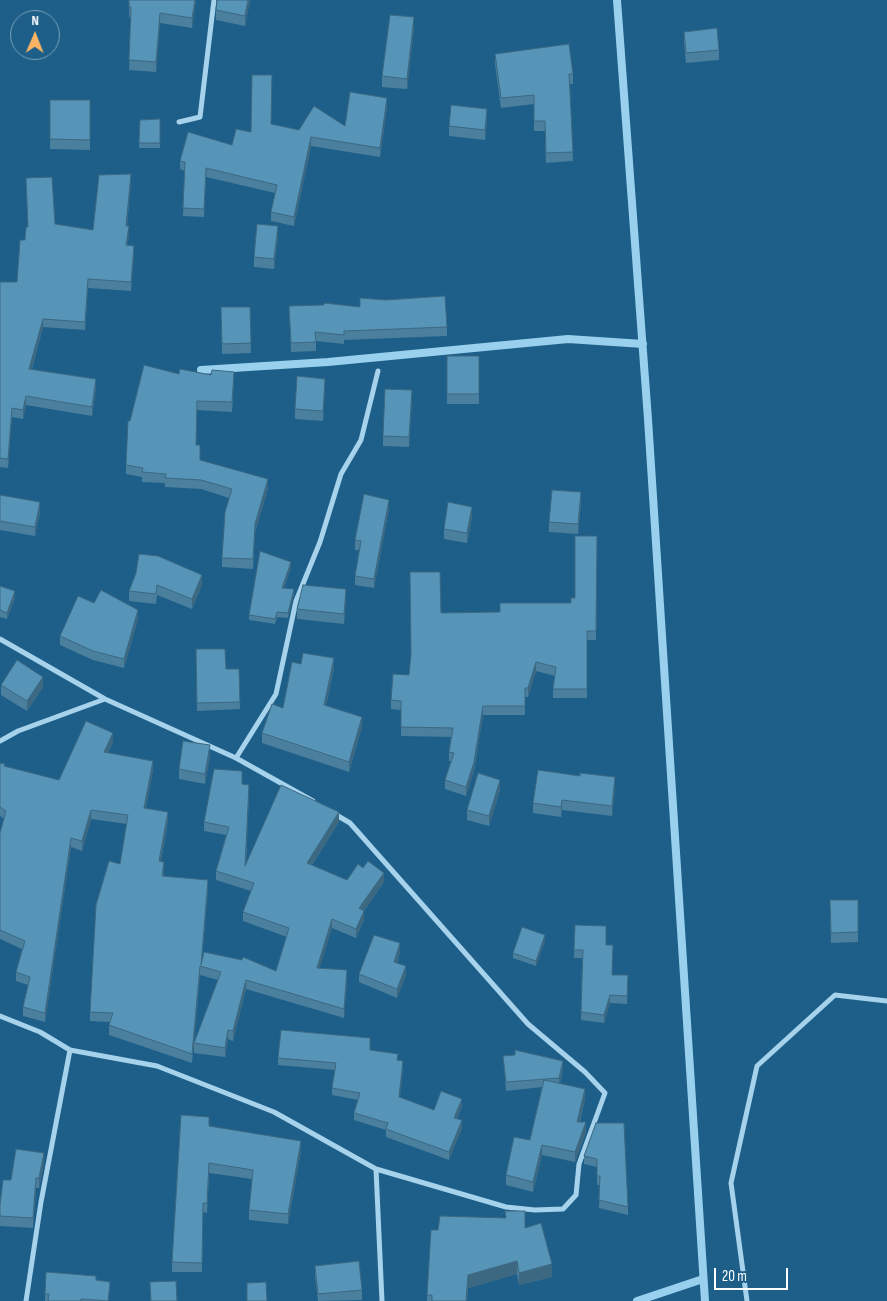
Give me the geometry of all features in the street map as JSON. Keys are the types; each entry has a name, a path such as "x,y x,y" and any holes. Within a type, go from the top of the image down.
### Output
{"street":[{"path":"179,122 200,117 214,0"},
{"path":"236,758 276,694 296,601 320,542 341,474 361,440 378,371"},
{"path":"0,639 105,699 236,758 316,802"},
{"path":"0,741 18,731 105,699"},
{"path":"0,1016 40,1032 70,1050 158,1066 274,1112 376,1169 506,1207 535,1210 562,1209 576,1195 579,1164 606,1093 585,1072 528,1024 350,823 324,808"},
{"path":"747,1301 731,1183 757,1066 835,995 887,1000"},
{"path":"26,1301 40,1202 70,1050"},
{"path":"376,1169 382,1301"}],"building":[{"path":"129,0 195,0 192,18 160,13 156,62 129,60 131,7 129,7"},
{"path":"217,0 248,0 245,16 216,10"},
{"path":"390,15 414,17 407,79 382,76"},
{"path":"717,28 719,50 686,53 684,32"},
{"path":"569,44 573,74 569,74 573,152 546,153 545,121 534,121 534,95 501,98 495,54"},
{"path":"252,75 272,75 271,124 299,130 314,106 345,126 350,92 387,98 380,148 311,137 294,217 271,212 277,185 206,168 204,209 183,208 185,162 180,161 188,132 232,145 236,129 251,132"},
{"path":"50,100 90,100 90,140 50,139"},
{"path":"451,105 487,109 485,130 449,126"},
{"path":"160,119 160,143 139,143 140,120"},
{"path":"131,174 126,226 129,226 126,245 134,246 131,282 88,279 85,322 43,319 29,369 96,379 92,407 26,396 23,410 12,408 8,459 0,458 0,282 17,282 20,240 25,240 26,227 28,227 26,178 52,177 55,224 93,230 99,175"},
{"path":"257,224 278,226 274,259 254,257"},
{"path":"445,296 447,327 344,331 344,335 315,332 316,342 291,343 289,306 324,305 324,303 360,307 360,298 386,300"},
{"path":"221,307 250,307 251,343 222,344"},
{"path":"447,356 479,356 479,394 447,394"},
{"path":"144,365 179,374 180,369 211,375 212,370 234,372 232,402 197,401 196,445 200,445 200,460 268,479 255,524 253,559 222,558 225,512 232,489 201,480 165,478 166,474 142,472 143,468 126,465 128,421 130,421"},
{"path":"297,376 325,379 323,411 295,409"},
{"path":"385,389 412,390 409,437 383,436"},
{"path":"552,490 581,492 578,524 549,522"},
{"path":"364,494 389,500 374,579 355,576 361,541 355,540"},
{"path":"0,495 40,502 35,527 0,521"},
{"path":"448,502 472,507 467,533 444,529"},
{"path":"575,536 597,536 596,631 587,631 587,689 553,689 556,667 536,662 528,688 525,688 525,706 483,706 474,762 466,787 445,780 454,753 449,752 453,728 401,727 401,701 391,700 393,674 409,675 411,654 410,572 440,572 441,613 500,612 500,603 571,603 571,598 575,598"},
{"path":"260,551 291,562 282,588 294,589 288,613 277,612 275,619 249,615"},
{"path":"139,554 158,556 202,575 192,599 157,585 156,594 129,591 136,573"},
{"path":"303,585 346,589 344,614 297,609"},
{"path":"0,586 15,591 7,613 0,610"},
{"path":"101,590 138,610 124,659 93,651 60,636 78,596 94,603"},
{"path":"196,649 225,649 226,669 239,669 240,702 197,703"},
{"path":"303,653 334,658 324,705 362,717 349,762 262,733 272,704 283,708 292,662 301,664"},
{"path":"17,660 43,677 27,701 1,685"},
{"path":"86,721 113,733 104,752 153,761 144,808 168,812 159,861 164,862 162,876 208,880 201,965 204,952 242,960 243,957 276,971 289,928 243,912 254,883 216,871 229,827 204,822 214,769 242,771 242,784 249,785 245,866 281,785 339,812 307,863 347,880 358,864 363,868 368,861 384,873 359,908 364,911 356,929 332,919 317,968 347,970 344,1009 246,980 233,1031 228,1030 225,1048 194,1043 221,972 200,966 192,1054 109,1025 113,1013 90,1012 96,905 109,861 120,864 128,815 91,810 82,841 71,838 45,1013 23,1007 30,977 16,972 25,941 0,930 0,833 6,811 0,807 0,763 5,764 4,766 59,780"},
{"path":"183,741 210,745 205,774 179,769"},
{"path":"538,770 580,776 580,773 615,777 612,806 562,800 561,807 533,803"},
{"path":"478,773 500,780 489,816 467,810"},
{"path":"830,900 858,900 858,932 831,933"},
{"path":"575,925 606,926 606,945 613,945 612,975 628,975 627,996 610,995 604,1015 581,1012 583,950 574,950"},
{"path":"522,927 545,935 536,961 513,953"},
{"path":"374,935 400,943 394,962 406,966 397,989 359,974"},
{"path":"281,1030 370,1038 370,1050 398,1054 397,1060 403,1061 399,1097 434,1110 441,1091 462,1099 454,1118 462,1120 449,1152 386,1129 388,1123 354,1113 360,1093 332,1088 336,1063 278,1058"},
{"path":"515,1050 563,1061 559,1078 506,1082 503,1056 515,1055"},
{"path":"544,1080 585,1089 577,1122 586,1122 575,1152 542,1145 533,1182 506,1175 514,1137 530,1140"},
{"path":"181,1115 209,1117 209,1126 301,1141 288,1214 249,1210 253,1170 209,1163 207,1203 203,1203 202,1263 172,1262"},
{"path":"596,1123 624,1123 628,1207 599,1200 600,1176 597,1176 597,1159 584,1156"},
{"path":"16,1149 44,1153 39,1178 36,1178 33,1218 0,1216 3,1180 11,1180"},
{"path":"505,1211 525,1211 525,1228 541,1223 552,1264 519,1273 517,1261 468,1275 466,1301 432,1301 432,1295 427,1295 431,1230 438,1230 440,1216 506,1218"},
{"path":"359,1261 362,1290 318,1294 315,1266"},
{"path":"46,1272 96,1276 96,1280 110,1282 108,1301 81,1299 81,1301 48,1301 49,1294 45,1294"},
{"path":"176,1281 177,1301 151,1301 150,1282"},
{"path":"266,1282 267,1301 247,1301 247,1283"}],"waterway":[{"path":"617,0 648,419 705,1301"},
{"path":"201,370 328,362 568,339 643,344"},
{"path":"637,1301 703,1279"}]}
